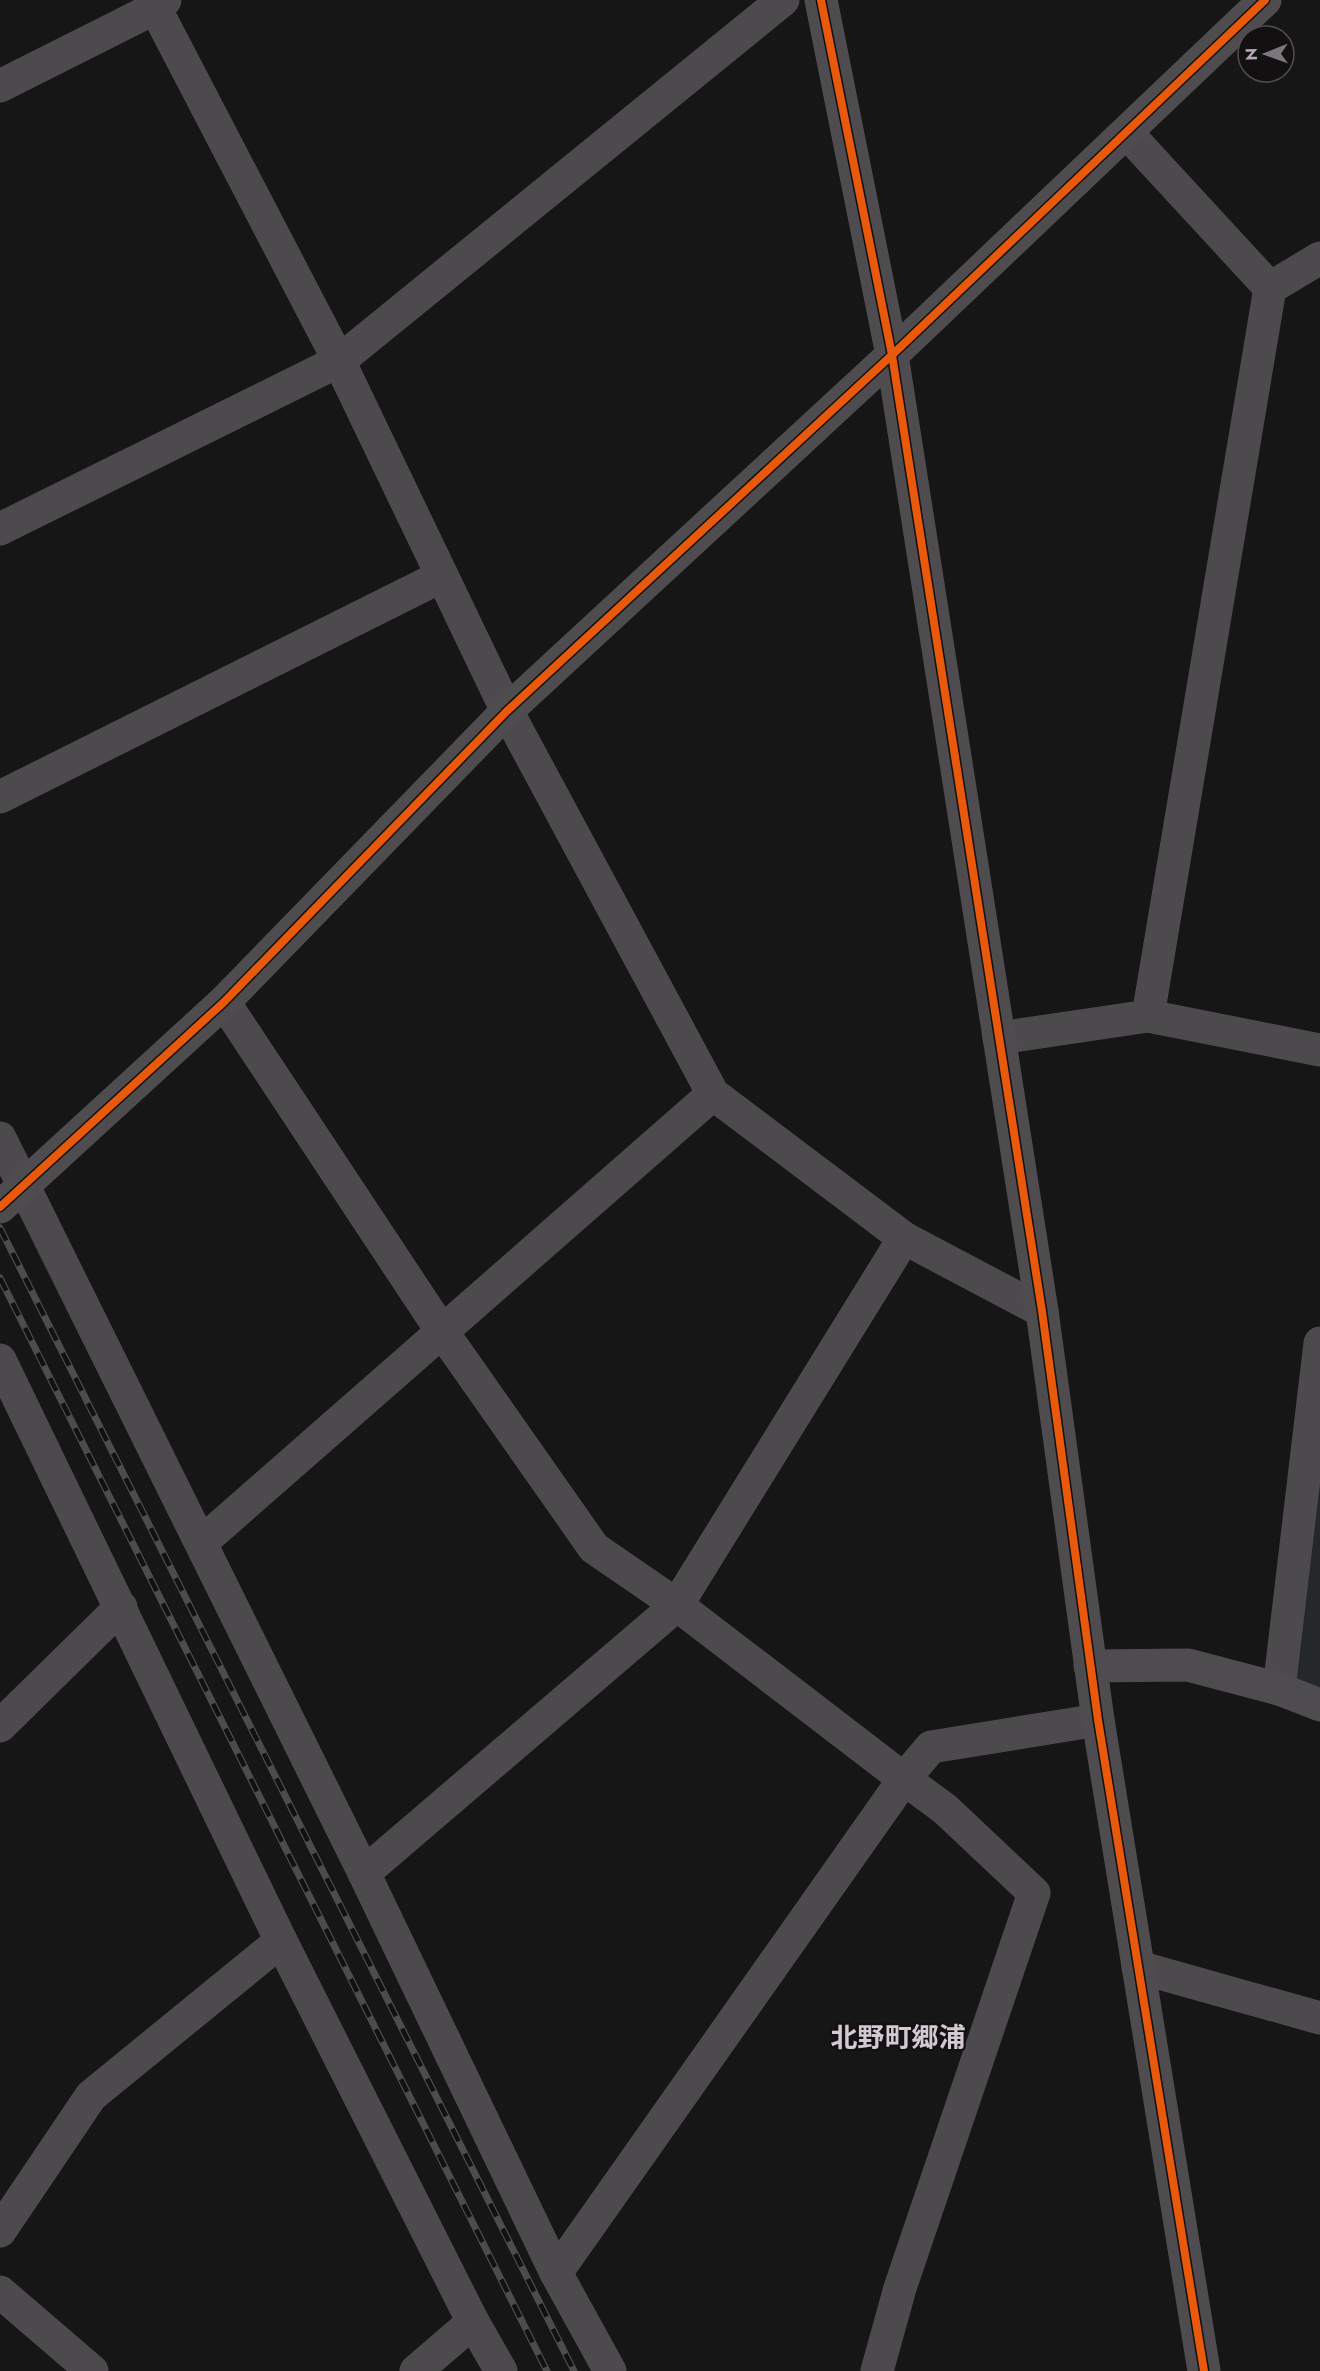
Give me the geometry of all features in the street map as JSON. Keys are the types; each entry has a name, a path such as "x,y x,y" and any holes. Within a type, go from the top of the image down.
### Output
{"street":[{"path":"0,529 339,361 783,0"},
{"path":"821,0 892,355 1042,1311 1098,1720 1204,2371"},
{"path":"0,1207 224,1002 507,711 1128,134 1265,0"},
{"path":"0,86 157,3 339,361 507,711 713,1094 904,1238 1042,1311"},
{"path":"1128,134 1270,288"},
{"path":"1148,1016 1270,288 1320,258"},
{"path":"0,797 442,576"},
{"path":"224,1002 441,1330 594,1548 677,1605 945,1809 1034,1893 900,2288 877,2371"},
{"path":"999,1038 1148,1016 1320,1050"},
{"path":"202,1542 441,1330 713,1094"},
{"path":"0,1138 202,1542 556,2273 610,2371"},
{"path":"364,1873 677,1605 904,1238"},
{"path":"1279,1689 1320,1343"},
{"path":"0,1360 281,1941 473,2322 501,2371"},
{"path":"0,1726 121,1607"},
{"path":"1090,1666 1188,1665 1279,1689 1320,1705"},
{"path":"556,2273 904,1779 931,1747 1098,1720"},
{"path":"0,2231 91,2096 281,1941"},
{"path":"1138,1967 1320,2018"},
{"path":"0,2292 92,2371"},
{"path":"416,2371 473,2322"}],"shaded area":[{"path":"1320,1443 1320,1705 1279,1689"}],"railway":[{"path":"0,1228 574,2371"},
{"path":"0,1278 547,2371"}],"cycle path":[{"path":"821,0 892,355 1042,1311 1098,1720 1204,2371"},
{"path":"0,1207 224,1002 507,711 892,355 1265,0"}],"district":[{"name":"北野町郷浦","path":"898,2038"}]}
